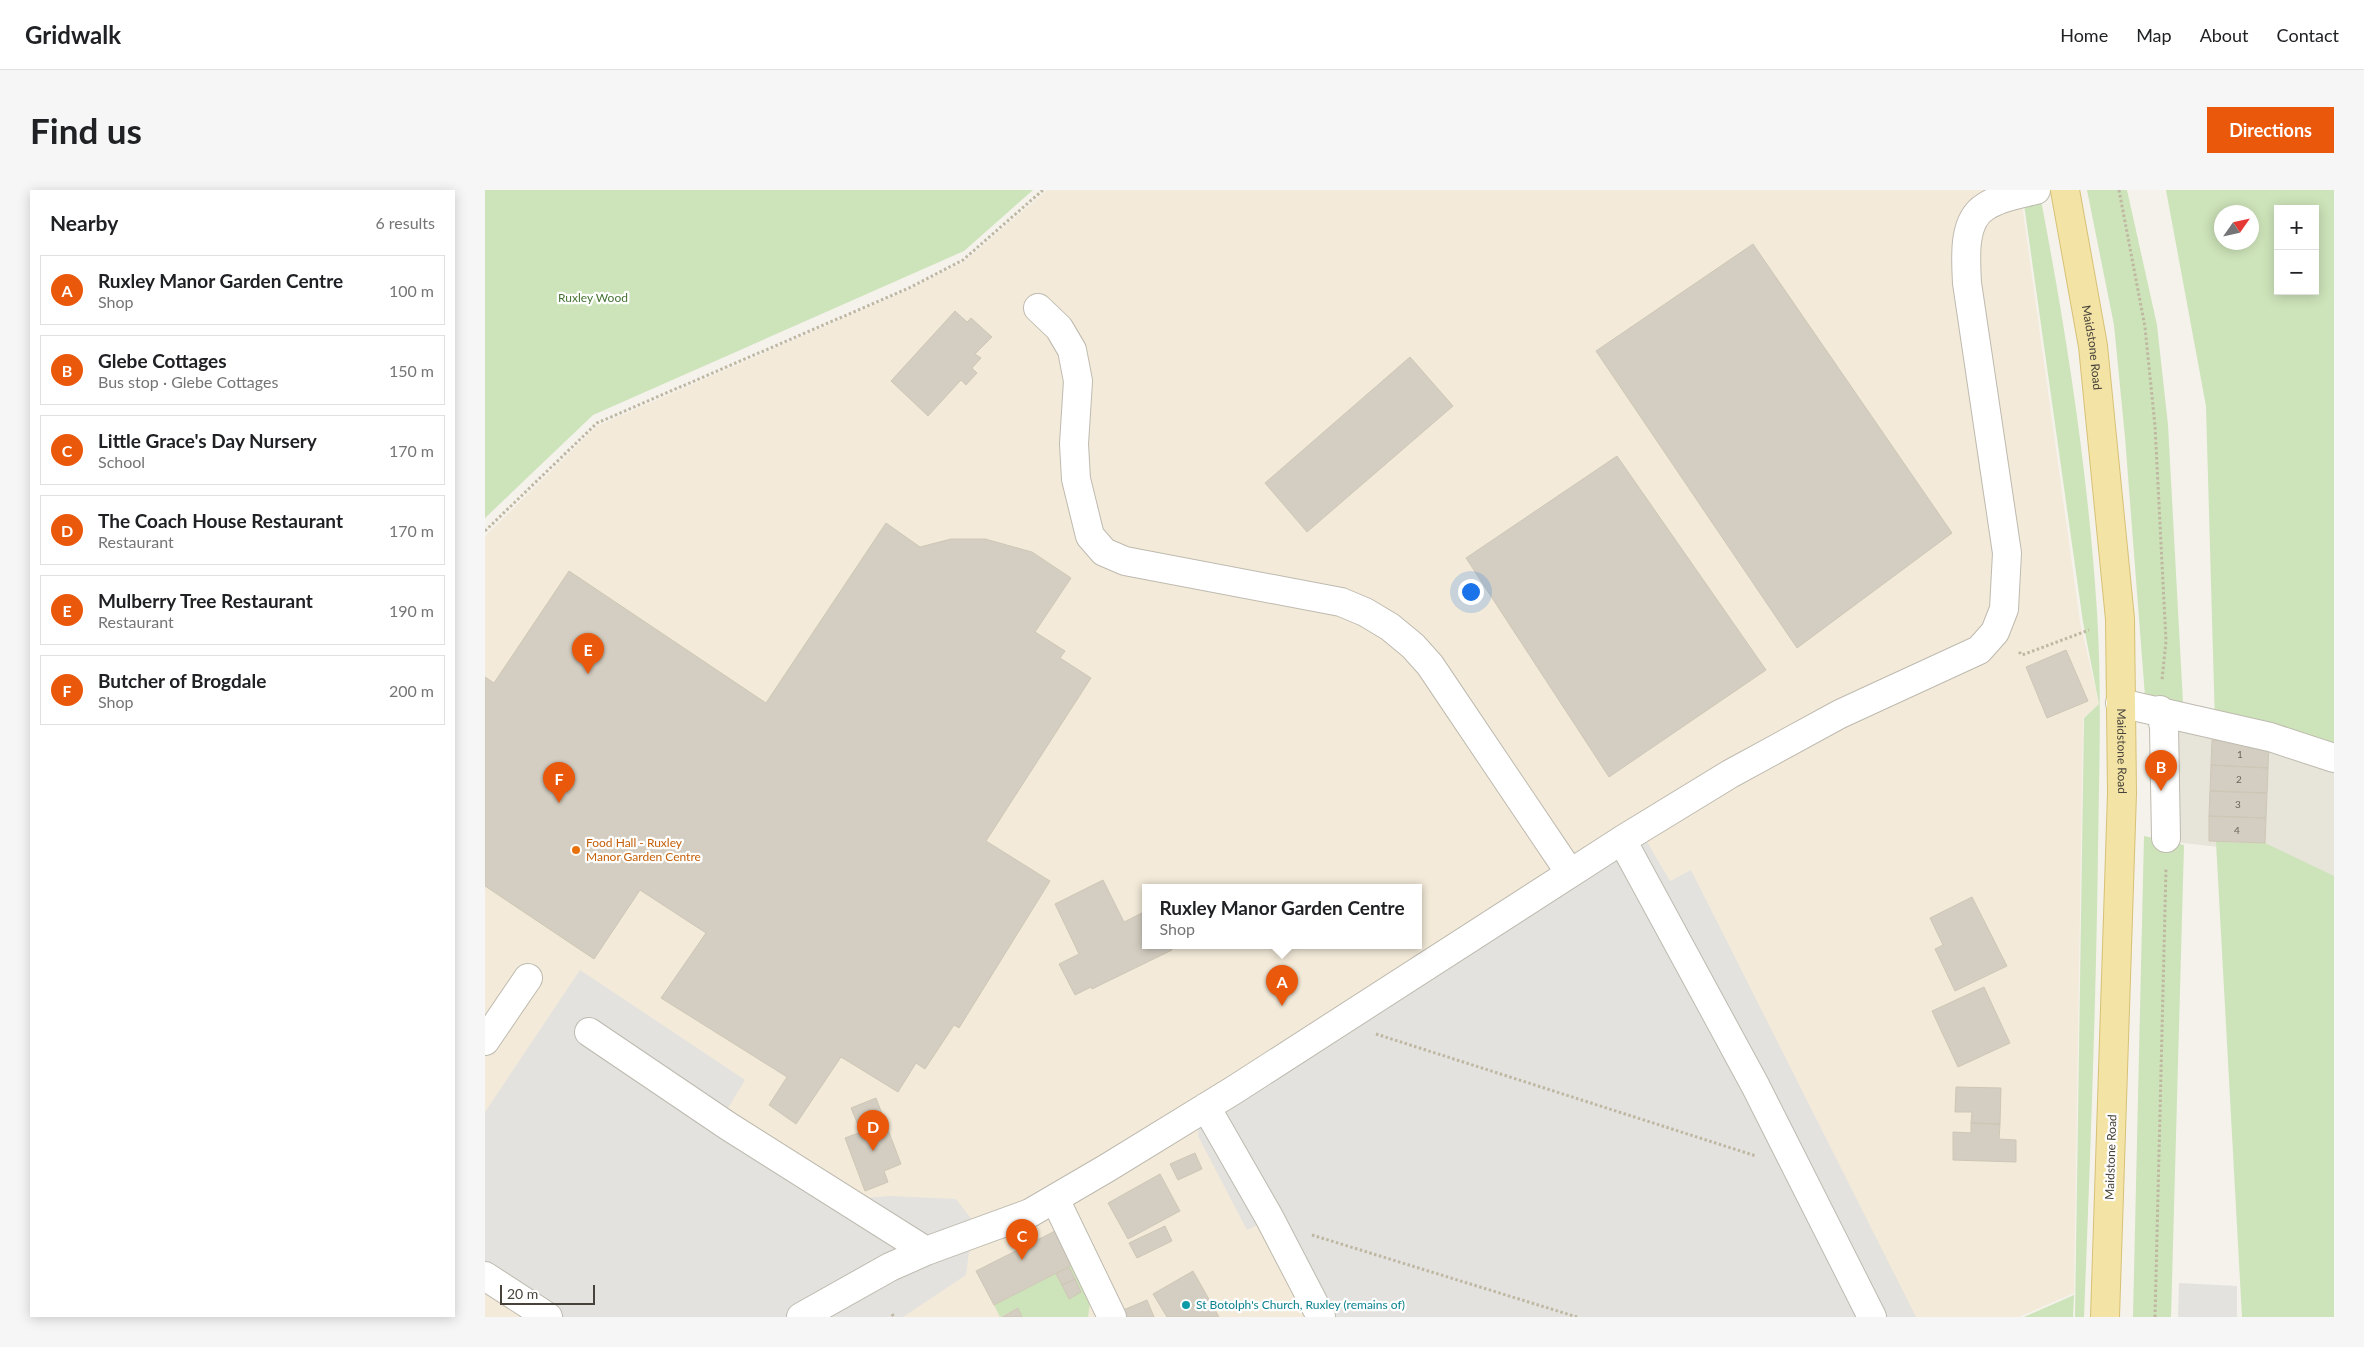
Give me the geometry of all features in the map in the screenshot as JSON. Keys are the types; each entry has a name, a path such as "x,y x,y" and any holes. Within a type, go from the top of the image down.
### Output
{"main road":[{"name":"Maidstone Road","path":"2065,190 2093,346 2120,619 2122,793 2119,938 2105,1317"}],"street":[{"path":"801,1317 890,1267 926,1251 1029,1213 1206,1107 1622,840 1787,742 1840,714 1979,650 1995,632 2004,609 2007,553 1967,282 1965,250 1970,226 1983,207 2002,199 2036,190"},
{"path":"1038,308 1059,328 1072,350 1078,382 1074,444 1076,479 1090,536 1104,552 1125,561 1341,602 1365,612 1391,627 1413,646 1448,689 1570,873"},
{"path":"2121,703 2160,710 2270,737 2334,758"},
{"path":"2160,710 2164,727 2166,838"},
{"path":"1622,840 1755,1085 1873,1317"},
{"path":"485,1041 528,978"},
{"path":"589,1032 728,1126 926,1251"},
{"path":"1206,1107 1272,1222 1321,1317"},
{"path":"1055,1198 1112,1317"},
{"path":"485,1276 548,1317"}],"path":[{"path":"485,531 597,423 909,288 963,260 1043,190"},
{"path":"2119,190 2145,327 2155,426 2166,641 2160,710"},
{"path":"1995,632 2022,655 2120,619"},
{"path":"2155,1317 2166,838"},
{"path":"1346,1017 1353,1027 1797,1169"},
{"path":"1272,1222 1577,1317"}],"shaded area":[{"path":"1047,190 2020,190 2080,622 2099,704 2083,718 2074,1293 2019,1317 485,1317 485,536 597,426 910,289 965,261"},
{"path":"2164,727 2334,759 2334,880 2269,853 2167,841"},
{"path":"1643,835 1670,881 1691,870 1916,1317 1307,1317 1260,1224 1247,1230 1198,1136 1199,1117"},
{"path":"580,970 745,1080 728,1108 864,1198 890,1196 956,1199 973,1221 966,1275 903,1317 526,1317 485,1290 485,1112"},
{"path":"2179,1283 2237,1286 2237,1317 2178,1317"}],"green space":[{"name":"Ruxley Wood","path":"485,190 1033,190 964,251 593,415 485,518"},
{"path":"2022,190 2039,190 2067,347 2088,506 2099,642 2100,702 2097,909 2093,1084 2084,1317 2075,1317 2084,718 2099,704 2083,622"},
{"path":"2087,190 2127,190 2157,325 2168,425 2183,703 2145,696 2125,437 2114,325"},
{"path":"2166,190 2334,190 2334,763 2215,724 2206,406"},
{"path":"2144,836 2184,845 2171,1317 2133,1317"},
{"path":"2216,842 2265,843 2334,876 2334,1317 2242,1317"},
{"path":"1074,1264 1091,1295 1088,1317 1022,1317 1018,1308 1000,1317 994,1305"},
{"path":"2074,1295 2073,1317 2024,1317"}],"building":[{"path":"1753,244 1952,533 1797,648 1596,351"},
{"path":"955,311 967,322 971,318 992,337 975,354 981,358 972,368 977,373 966,385 961,380 928,416 891,381"},
{"path":"1410,357 1453,406 1307,532 1265,483"},
{"path":"1617,456 1766,670 1609,777 1466,558"},
{"path":"886,523 920,547 951,539 985,539 1032,552 1071,578 1035,632 1065,651 1060,658 1091,678 986,841 1050,881 959,1028 954,1025 925,1069 916,1063 898,1092 841,1057 796,1124 769,1105 787,1077 661,998 706,933 640,890 594,959 485,886 485,677 494,683 569,571 766,703"},
{"path":"2066,650 2088,701 2047,718 2026,667"},
{"path":"2212,740 2269,742 2268,768 2211,765"},
{"path":"2211,765 2268,768 2267,793 2210,791"},
{"path":"2210,791 2267,793 2266,818 2209,816"},
{"path":"2209,816 2266,818 2265,843 2209,841"},
{"path":"1103,880 1124,922 1142,913 1142,949 1172,950 1092,989 1091,987 1075,995 1059,964 1079,954 1055,904"},
{"path":"1972,897 2007,966 1955,991 1935,949 1943,945 1930,918"},
{"path":"1984,987 2010,1043 1958,1067 1932,1011"},
{"path":"1956,1087 2001,1088 2000,1124 1971,1123 1972,1112 1955,1112"},
{"path":"876,1098 901,1164 884,1171 888,1182 865,1191 845,1138 861,1132 851,1108"},
{"path":"1971,1123 2000,1124 1999,1139 2016,1140 2016,1162 1953,1160 1953,1132 1971,1133"},
{"path":"1195,1153 1202,1169 1178,1180 1170,1164"},
{"path":"1160,1174 1180,1211 1128,1239 1108,1203"},
{"path":"1165,1226 1172,1241 1137,1258 1129,1243"},
{"path":"1057,1230 1074,1264 994,1305 976,1271"},
{"path":"1069,1267 1075,1279 1062,1285 1056,1274"},
{"name":"St Botolph's Church, Ruxley (remains of)","path":"1193,1271 1219,1317 1167,1317 1153,1294"},
{"path":"1075,1279 1081,1292 1069,1299 1062,1285"},
{"path":"1147,1300 1154,1317 1124,1317 1121,1311"},
{"path":"1018,1308 1022,1317 1002,1317"}],"place":[{"name":"Mulberry Tree Restaurant","path":"588,674"},
{"name":"Glebe Cottages","path":"2161,791"},
{"name":"Butcher of Brogdale","path":"559,803"},
{"name":"Food Hall - Ruxley Manor Garden Centre","path":"576,850"},
{"name":"Ruxley Manor Garden Centre","path":"1282,1006"},
{"name":"The Coach House Restaurant","path":"873,1151"},
{"name":"Little Grace's Day Nursery","path":"1022,1260"},
{"name":"St Botolph's Church, Ruxley (remains of)","path":"1186,1305"}]}
